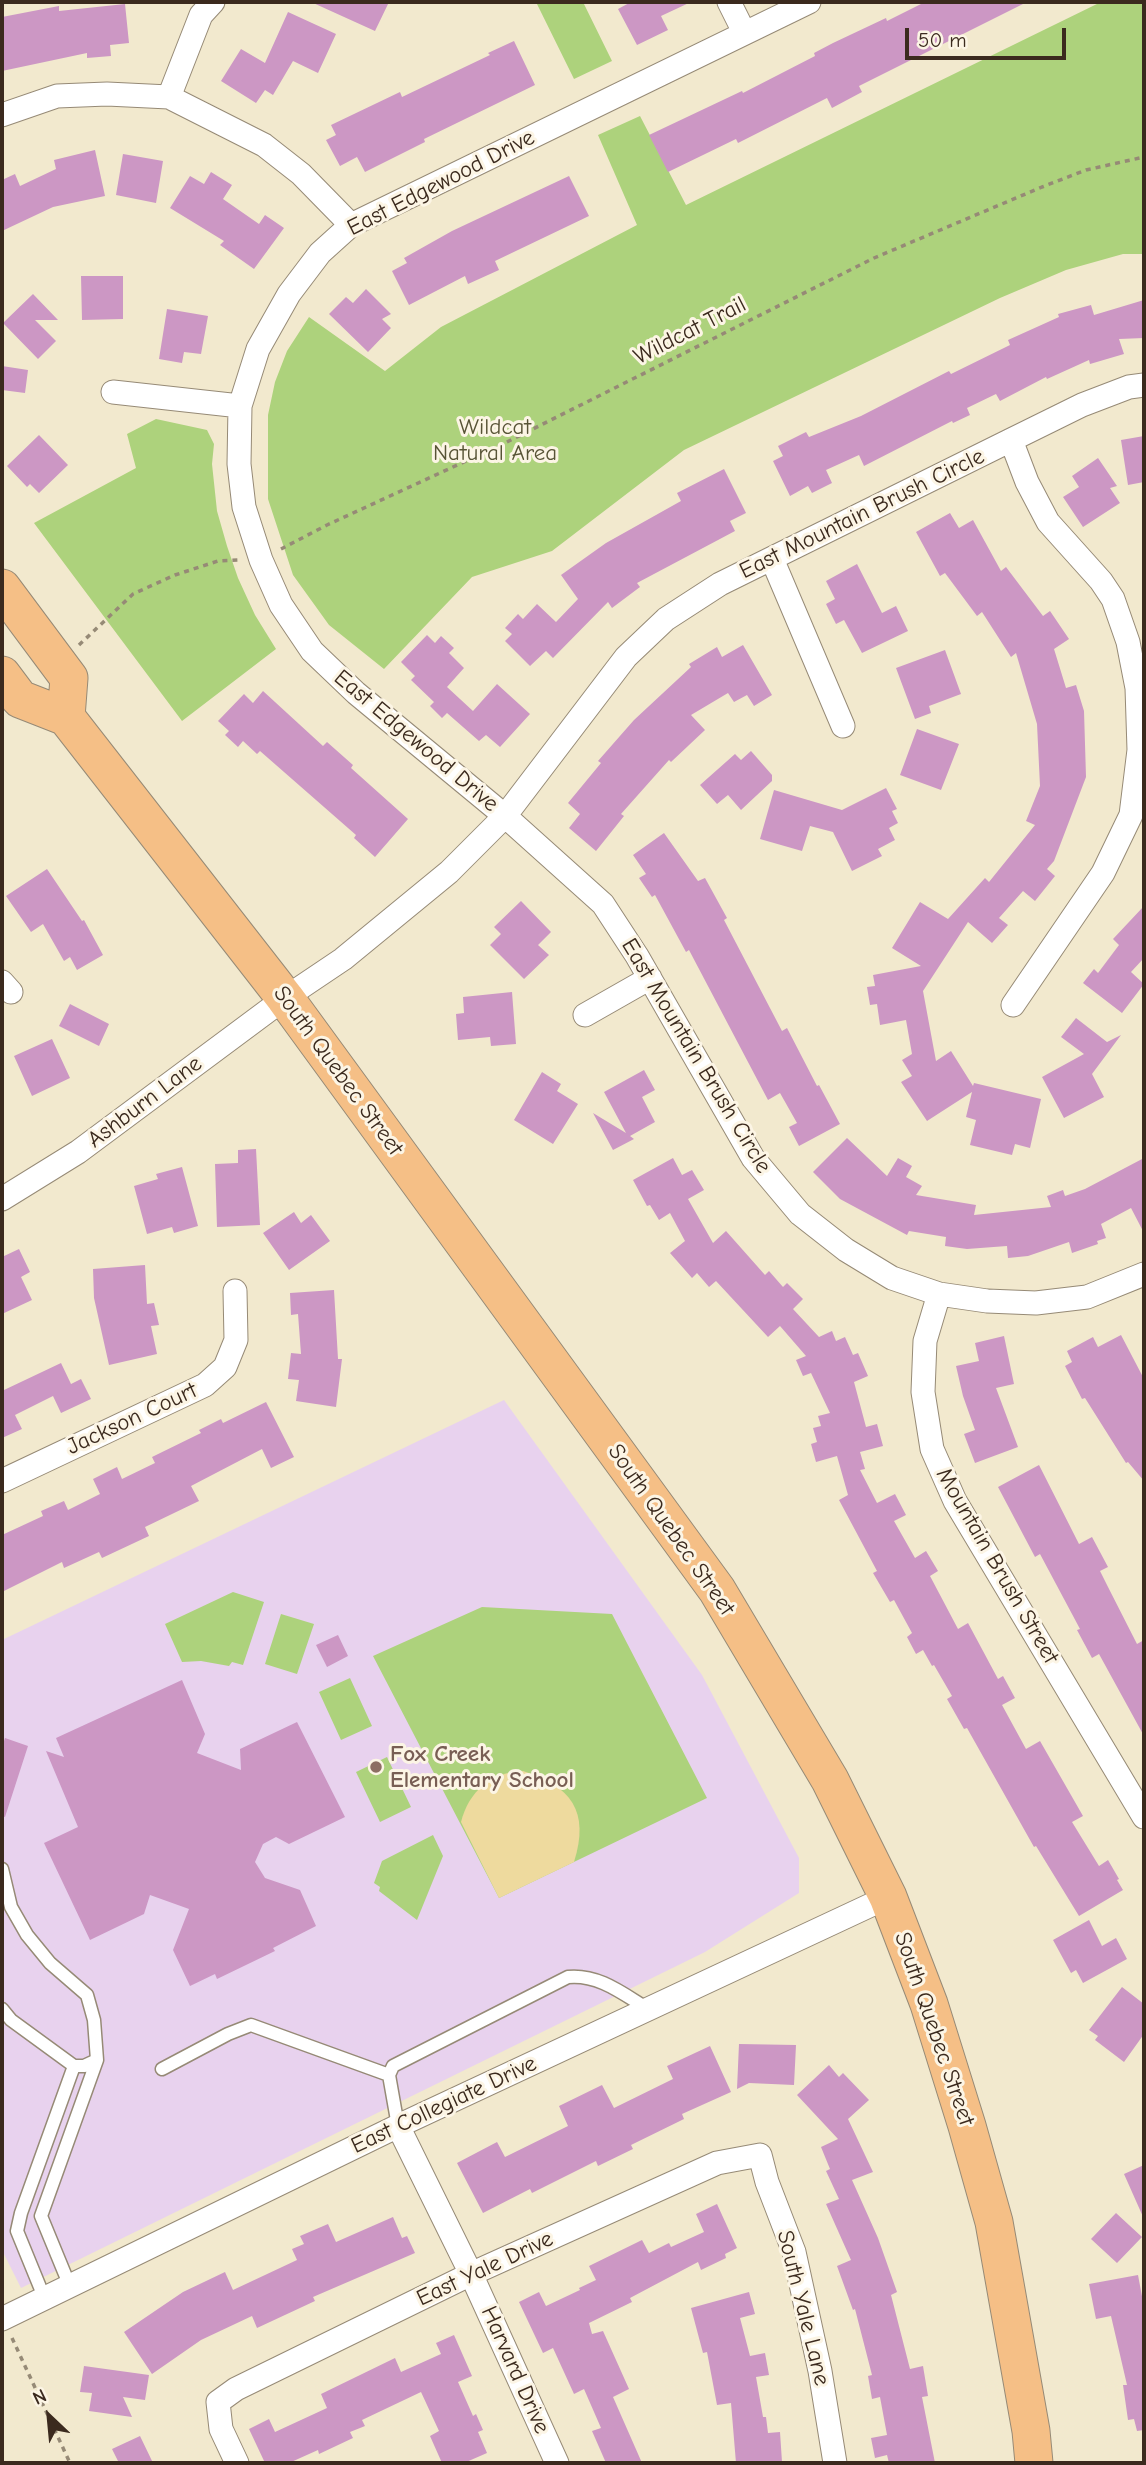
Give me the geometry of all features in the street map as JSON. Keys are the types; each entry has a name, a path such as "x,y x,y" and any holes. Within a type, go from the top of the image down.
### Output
{"main road":[{"path":"2,588 69,678 66,717 20,699 2,675"},
{"name":"South Quebec Street","path":"66,717 285,998 717,1590 830,1780 888,1898 929,2004 967,2126 993,2222 1031,2431 1034,2463"}],"street":[{"path":"169,97 201,15 213,2"},
{"path":"729,2 744,32"},
{"name":"East Edgewood Drive","path":"505,816 356,693 312,651 281,605 261,560 244,507 239,464 240,405 258,349 289,294 320,253 351,225 809,2"},
{"path":"2,115 57,96 107,94 169,97 264,145 301,174 351,225"},
{"name":"East Mountain Brush Circle","path":"285,998 343,959 449,872 505,816 626,657 666,619 720,584 1082,405 1129,387 1144,385"},
{"path":"113,392 240,405"},
{"path":"1011,440 1027,482 1048,522 1101,581 1113,599 1128,642 1137,688 1139,750 1130,815 1103,873 1013,1005"},
{"path":"772,559 844,726"},
{"name":"East Mountain Brush Circle","path":"505,816 603,904 650,978 753,1158 800,1214 846,1250 892,1278 939,1294 987,1301 1036,1303 1087,1297 1144,1276"},
{"path":"585,1015 650,978"},
{"name":"Ashburn Lane","path":"2,1199 78,1152 285,998"},
{"name":"Jackson Court","path":"2,1481 205,1385 225,1367 236,1340 235,1291"},
{"name":"Mountain Brush Street","path":"939,1294 925,1341 923,1392 932,1449 955,1501 1144,1817"},
{"name":"East Collegiate Drive","path":"2,2318 398,2126 888,1898"},
{"name":"Harvard Drive","path":"398,2126 471,2274 558,2463"},
{"name":"East Yale Drive","path":"237,2463 221,2429 218,2402 236,2389 471,2274 717,2163 760,2155"},
{"name":"South Yale Lane","path":"760,2155 767,2182 794,2252 820,2371 835,2463"}],"lane":[{"path":"2,1869 11,1907 27,1936 50,1963 87,1995 94,2020 97,2060 41,2216 69,2284"},
{"path":"398,2126 388,2075 393,2066 568,1978 582,1976 601,1982 649,2009"},
{"path":"2,2008 11,2020 74,2066 85,2066 97,2060"},
{"path":"162,2070 251,2025 388,2075"},
{"path":"44,2297 18,2231 21,2213 74,2066"}],"path":[{"name":"Wildcat Trail","path":"261,560 327,524 503,444 874,258 1086,170 1144,157"},
{"path":"69,678 78,646 133,594 175,575 218,561 261,560"},
{"path":"2,2318 70,2463"}],"shaded area":[{"name":"Fox Creek Elementary School","path":"504,1400 702,1675 799,1858 799,1893 705,1952 21,2288 2,2250 2,1640"}],"green space":[{"path":"536,2 583,2 612,61 574,79"},
{"name":"Wildcat Natural Area","path":"1101,2 1144,2 1144,254 1123,254 1066,270 1000,298 684,450 552,551 472,577 384,669 329,625 293,575 268,499 268,415 275,382 287,351 309,317 385,371 441,327 637,225 598,135 640,116 686,205"},
{"path":"156,419 207,430 214,444 212,464 217,511 227,546 255,615 276,649 182,721 34,523 136,468 127,434"},
{"path":"233,1592 264,1602 243,1665 232,1662 229,1666 201,1661 182,1662 165,1624"},
{"path":"482,1607 612,1614 707,1798 499,1898 373,1656"},
{"path":"281,1614 314,1624 297,1674 265,1664"},
{"path":"350,1678 372,1726 341,1740 319,1692"},
{"path":"387,1757 411,1807 380,1822 356,1772"},
{"path":"433,1835 443,1856 417,1920 379,1891 380,1887 374,1883 382,1861"}],"sand":[{"path":"523,1771 553,1784 572,1803 580,1828 578,1844 574,1862 499,1898 461,1822 470,1801 483,1785 501,1775"}],"building":[{"path":"311,2 389,2 375,31"},
{"path":"631,2 691,2 661,16 668,30 637,45 618,9"},
{"path":"925,2 1027,2 859,86 862,92 832,108 827,98 738,143 736,139 668,172 649,135 742,91 743,93 815,56 814,53 833,43"},
{"path":"125,4 129,43 110,45 111,56 87,58 87,53 2,71 2,17 59,6 59,11"},
{"path":"288,12 336,34 318,73 293,61 273,95 265,90 256,103 221,81 241,49 265,63"},
{"path":"514,41 535,85 424,139 425,142 365,172 357,157 340,166 326,140 336,135 331,125 400,92 402,97"},
{"path":"95,150 105,196 53,207 2,231 2,180 15,174 20,186 56,169 54,160"},
{"path":"123,154 163,161 156,203 116,195"},
{"path":"211,172 232,185 223,199 259,224 265,215 284,228 254,269 220,245 224,241 170,208 190,176 204,184"},
{"path":"569,176 589,216 495,261 499,270 468,284 465,276 409,305 392,271 407,263 404,258 452,231"},
{"path":"81,276 123,276 123,319 82,320"},
{"path":"366,289 391,314 382,319 391,328 368,352 329,314 346,297 353,303"},
{"path":"33,294 58,320 35,320 56,341 38,359 3,323"},
{"path":"1144,300 1144,338 1119,339 1124,354 1090,364 1089,360 1047,379 1046,377 1000,401 996,394 967,408 970,415 953,423 952,421 864,466 859,455 826,470 832,483 812,493 808,486 790,496 773,461 783,456 778,446 806,432 809,437 861,416 949,371 951,374 1010,345 1008,340 1059,317 1058,314 1091,305 1094,315"},
{"path":"167,309 208,316 201,354 184,352 182,363 159,359"},
{"path":"2,366 28,370 25,393 2,390"},
{"path":"39,435 68,465 39,493 30,484 27,487 7,466"},
{"path":"1144,436 1144,482 1128,485 1121,440"},
{"path":"1098,458 1117,486 1110,488 1120,503 1083,527 1063,497 1079,487 1072,476"},
{"path":"724,469 746,513 730,521 735,531 637,583 640,587 612,608 608,602 553,658 546,651 530,666 505,641 512,634 505,628 518,614 523,619 537,604 556,622 578,599 561,575 606,543 681,501 677,493"},
{"path":"950,513 959,528 973,520 1001,571 1006,567 1043,616 1050,611 1069,639 1054,649 1066,688 1076,685 1084,711 1086,777 1054,861 1047,869 1055,876 1035,901 1023,891 999,918 1008,925 992,943 968,922 923,991 936,1061 951,1051 973,1086 974,1083 1041,1099 1030,1148 1015,1144 1012,1155 970,1145 976,1120 966,1117 972,1092 927,1121 901,1082 912,1076 902,1060 912,1054 906,1020 880,1025 877,1004 870,1005 867,987 875,986 873,975 921,966 892,948 920,902 948,919 985,878 989,882 1035,825 1026,821 1040,786 1037,724 1016,653 1011,657 982,612 977,616 945,573 940,576 916,532"},
{"path":"857,564 882,613 896,606 908,631 862,653 844,620 836,624 826,604 835,599 826,581"},
{"path":"427,635 435,643 441,636 454,648 449,653 464,668 447,687 473,711 497,684 530,714 500,747 486,735 479,741 447,713 442,718 430,706 434,702 411,680 415,676 401,662"},
{"path":"743,645 772,695 754,706 747,695 734,702 728,693 691,715 705,730 671,762 669,760 621,814 624,816 596,851 569,828 580,814 568,803 601,763 598,761 634,720 691,667 689,664 717,647 722,657"},
{"path":"945,650 961,694 929,706 931,713 915,719 896,668"},
{"path":"263,691 323,746 327,742 353,765 351,768 408,819 375,857 354,838 356,835 260,751 257,754 243,741 238,747 225,735 229,731 218,721 244,694 253,703"},
{"path":"917,729 959,744 941,790 900,775"},
{"path":"751,751 772,775 772,781 741,810 728,795 717,804 700,785 735,754 741,760"},
{"path":"886,788 897,809 892,811 898,823 889,828 895,840 878,849 882,856 852,871 833,832 810,826 802,851 760,839 774,790 842,810"},
{"path":"664,833 698,881 705,878 782,1031 787,1028 840,1124 799,1146 789,1127 797,1123 780,1093 768,1100 689,950 686,952 655,895 652,897 639,878 646,874 633,855"},
{"path":"47,869 82,921 84,920 103,955 77,970 70,957 64,961 43,924 31,932 6,896"},
{"path":"521,901 551,932 538,945 549,955 524,979 490,945 501,934 494,927"},
{"path":"1144,906 1144,958 1131,972 1144,984 1122,1013 1083,983 1094,969 1098,973 1119,945 1113,939"},
{"path":"512,992 516,1044 491,1046 490,1037 458,1040 456,1014 464,1013 463,997"},
{"path":"70,1004 109,1024 99,1046 59,1026"},
{"path":"1076,1018 1107,1042 1121,1035 1092,1074 1104,1097 1064,1118 1042,1077 1084,1054 1061,1037"},
{"path":"52,1039 70,1078 32,1096 14,1056"},
{"path":"644,1070 655,1090 642,1097 655,1122 630,1136 634,1139 613,1150 593,1113 626,1133 604,1092"},
{"path":"542,1072 561,1084 557,1091 578,1104 553,1144 514,1120"},
{"path":"847,1138 887,1176 898,1158 912,1166 906,1177 922,1186 916,1195 976,1205 974,1215 1051,1207 1047,1196 1063,1190 1065,1196 1085,1189 1144,1158 1144,1233 1131,1208 1101,1224 1106,1238 1097,1241 1098,1244 1072,1253 1069,1242 1028,1256 1008,1258 1007,1246 967,1249 945,1246 946,1237 909,1231 907,1235 840,1199 813,1172"},
{"path":"256,1149 260,1225 217,1227 215,1164 238,1163 238,1150"},
{"path":"673,1158 682,1175 692,1170 704,1190 688,1199 713,1243 726,1231 765,1275 769,1271 783,1287 787,1283 803,1299 793,1309 819,1337 832,1331 836,1341 845,1337 853,1355 858,1353 868,1376 854,1382 866,1427 877,1424 883,1446 860,1452 865,1469 860,1470 877,1503 895,1494 906,1515 894,1521 915,1558 926,1551 938,1571 930,1576 958,1629 968,1623 998,1679 1003,1676 1015,1698 1002,1705 1026,1749 1040,1741 1083,1816 1072,1822 1099,1866 1108,1860 1119,1879 1117,1880 1123,1890 1079,1916 1036,1846 1034,1847 967,1728 964,1729 947,1699 952,1696 934,1665 932,1666 923,1650 916,1654 907,1637 912,1633 894,1600 890,1602 873,1573 877,1571 839,1500 848,1495 837,1456 816,1462 811,1444 817,1442 813,1428 821,1426 818,1416 830,1413 811,1373 803,1376 796,1360 806,1356 780,1326 768,1337 716,1281 709,1287 697,1273 692,1278 670,1253 685,1241 670,1213 659,1220 650,1205 647,1206 633,1180"},
{"path":"182,1167 198,1226 174,1233 172,1227 147,1234 134,1186 158,1179 156,1174"},
{"path":"294,1212 301,1223 311,1215 330,1241 289,1270 263,1233"},
{"path":"19,1249 30,1272 21,1277 32,1300 2,1314 2,1257"},
{"path":"145,1265 147,1304 154,1303 159,1325 151,1326 157,1354 109,1365 94,1298 93,1269"},
{"path":"334,1290 338,1359 342,1359 336,1407 296,1401 299,1380 288,1379 291,1353 301,1354 298,1314 291,1315 290,1293"},
{"path":"1121,1335 1144,1379 1144,1481 1128,1462 1126,1463 1085,1398 1082,1399 1065,1366 1072,1362 1067,1351 1093,1337 1098,1347"},
{"path":"1004,1336 1014,1384 996,1388 1018,1447 975,1463 964,1434 975,1430 956,1366 979,1361 975,1343"},
{"path":"61,1363 71,1384 81,1379 91,1399 61,1413 53,1396 15,1415 22,1429 2,1438 2,1385 4,1390"},
{"path":"266,1402 294,1457 271,1468 262,1449 191,1486 199,1501 145,1527 149,1536 102,1558 99,1552 64,1568 62,1562 2,1592 2,1535 43,1516 41,1511 64,1501 68,1510 100,1494 93,1479 117,1467 122,1479 155,1463 152,1457 201,1433 199,1430 221,1419 223,1423"},
{"path":"1039,1465 1079,1544 1092,1537 1108,1567 1100,1571 1108,1587 1137,1644 1144,1640 1144,1736 1099,1654 1092,1658 1077,1630 1080,1629 1040,1554 1035,1557 998,1487"},
{"path":"338,1635 348,1656 327,1667 316,1645"},
{"path":"182,1680 205,1734 197,1753 241,1770 240,1749 297,1722 345,1817 289,1844 276,1837 263,1844 255,1862 265,1878 300,1890 316,1926 273,1948 275,1951 217,1979 215,1974 190,1986 173,1950 189,1909 150,1895 144,1914 90,1940 44,1843 78,1827 46,1751 64,1757 56,1738"},
{"path":"5,1738 28,1746 5,1817 2,1816 2,1747"},
{"path":"1089,1920 1102,1946 1116,1938 1127,1959 1083,1983 1076,1970 1071,1973 1053,1940"},
{"path":"1122,1987 1144,2004 1144,2034 1124,2062 1095,2040 1098,2036 1089,2030"},
{"path":"739,2044 796,2045 794,2085 749,2083 737,2089"},
{"path":"710,2046 731,2092 682,2114 684,2119 631,2145 633,2149 598,2166 596,2161 532,2193 530,2189 483,2213 457,2163 497,2142 505,2157 568,2126 559,2106 602,2085 614,2108 673,2079 667,2066"},
{"path":"829,2065 839,2077 843,2073 869,2100 848,2119 873,2172 852,2180 878,2238 897,2292 891,2295 910,2369 923,2366 928,2396 922,2397 935,2463 889,2463 887,2455 875,2458 871,2438 887,2435 880,2397 872,2399 868,2376 872,2375 855,2309 853,2310 837,2266 851,2260 826,2204 839,2199 826,2171 830,2169 821,2147 838,2139 797,2095"},
{"path":"1144,2165 1144,2219 1124,2174"},
{"path":"717,2204 737,2248 725,2254 726,2258 701,2270 698,2262 630,2298 632,2302 589,2323 592,2334 603,2331 629,2389 613,2397 642,2463 606,2463 592,2431 601,2428 584,2389 574,2394 553,2348 543,2353 519,2302 539,2292 546,2306 580,2290 579,2288 596,2280 589,2266 642,2240 649,2253 669,2243 671,2247 704,2232 696,2214"},
{"path":"1116,2213 1142,2237 1117,2263 1091,2239"},
{"path":"393,2217 402,2238 407,2236 415,2253 313,2297 315,2301 257,2328 252,2316 201,2340 152,2374 124,2332 183,2292 225,2272 233,2290 297,2260 292,2249 304,2244 300,2236 328,2224 336,2242"},
{"path":"1138,2275 1144,2307 1144,2430 1137,2431 1134,2419 1128,2420 1123,2385 1127,2385 1111,2316 1096,2319 1089,2284"},
{"path":"749,2292 755,2314 740,2318 750,2356 765,2353 769,2375 756,2377 768,2433 780,2432 782,2462 736,2463 731,2403 717,2405 707,2352 703,2353 691,2308"},
{"path":"454,2335 472,2376 458,2382 473,2416 476,2414 483,2430 478,2432 487,2453 464,2463 442,2463 430,2436 439,2431 421,2392 362,2420 365,2426 350,2432 353,2438 319,2454 318,2450 289,2463 265,2463 249,2429 269,2419 275,2432 327,2408 321,2394 395,2358 401,2372 441,2354 436,2343"},
{"path":"84,2366 149,2375 145,2400 123,2397 132,2417 89,2411 92,2393 80,2392"},
{"path":"140,2436 153,2463 119,2463 112,2449"}],"place":[{"name":"Fox Creek Elementary School","path":"376,1767"}]}
